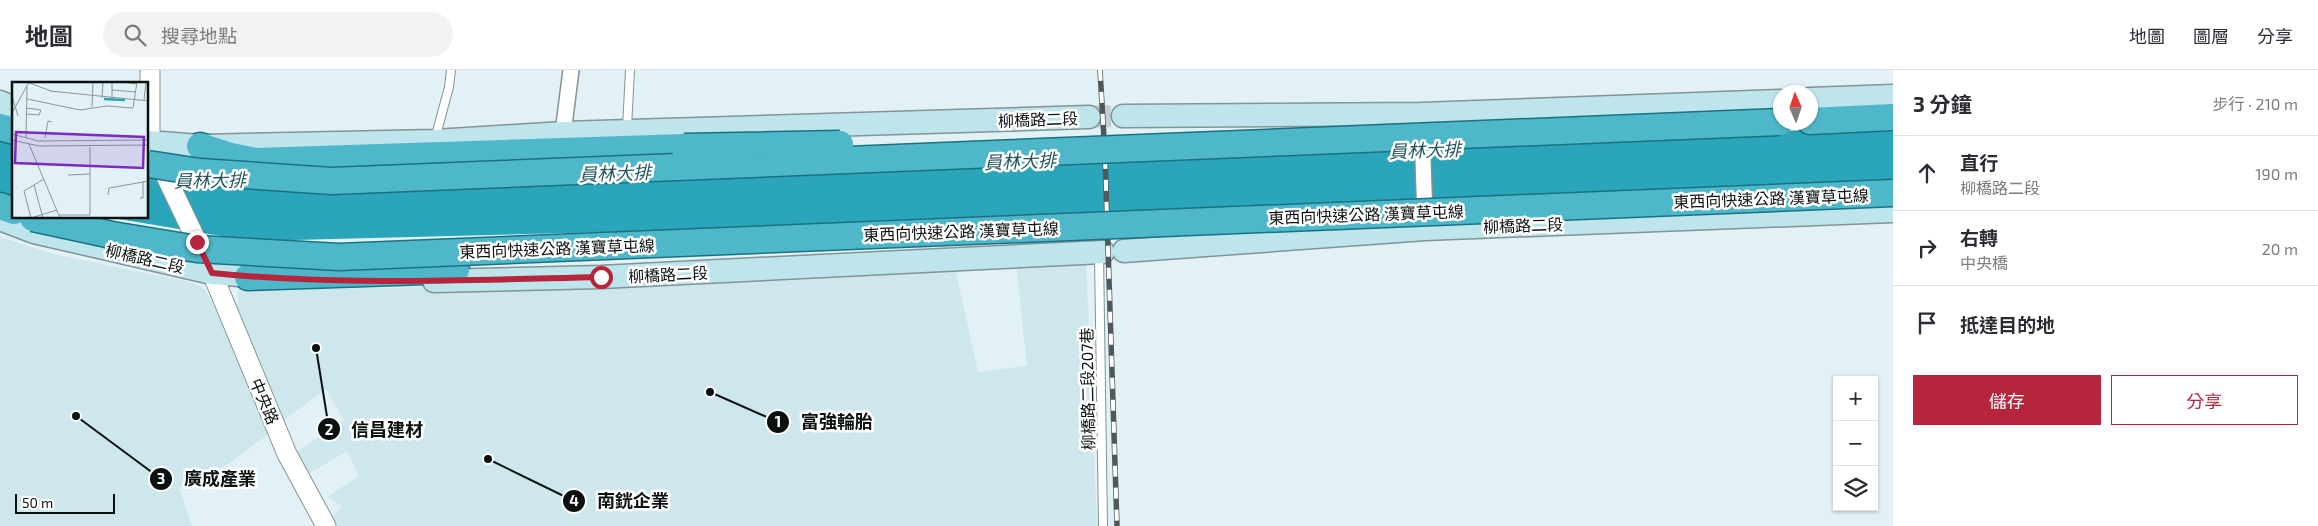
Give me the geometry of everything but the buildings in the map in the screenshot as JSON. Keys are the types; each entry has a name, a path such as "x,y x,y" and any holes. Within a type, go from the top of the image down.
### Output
{"highway":[{"path":"1818,121 1893,117"},
{"path":"153,156 200,172 332,181 1353,141 1773,122"},
{"path":"200,146 231,156 256,161 684,146 1290,134 1353,141"},
{"name":"東西向快速公路 漢寶草屯線","path":"38,219 112,235 197,249 340,257 1420,216 1893,193"},
{"path":"0,206 12,210"},
{"path":"248,277 456,270 1348,229 1375,226 1420,216"}],"main road":[{"path":"1818,99 1893,96"},
{"path":"1123,116 1421,114 1773,100"},
{"path":"0,102 12,107"},
{"name":"柳橋路二段","path":"153,156 200,146 435,140 563,133 626,133 1089,117"},
{"name":"柳橋路二段","path":"0,219 34,232 212,273 248,277 423,281 601,277 1109,252 1420,216 1893,210"}],"street":[{"path":"150,70 153,156"},
{"path":"563,133 571,70"},
{"path":"1420,216 1423,143 1421,114"},
{"name":"中央路","path":"153,156 212,273 287,454 326,526"}],"lane":[{"path":"435,140 449,87 451,70"},
{"path":"626,133 630,70"},
{"name":"柳橋路二段207巷","path":"1103,526 1109,252"}],"shaded area":[{"path":"0,237 53,254 194,283 205,289 255,389 270,433 220,470 179,488 192,526 0,526"},
{"path":"1086,260 1097,526 325,526 342,506 327,497 359,476 347,451 300,479 295,453 344,420 326,389 283,421 234,306 239,302 237,285 335,289 460,286 954,264 978,372 1027,366 1016,262"}],"water":[{"name":"員林大排","path":"1893,127 1893,183 853,226 251,241 119,219 149,219 149,176 275,189"},
{"path":"0,137 12,143 12,201 0,198"}],"tunnel":[{"path":"1089,117 1123,116"}],"railway":[{"path":"1100,70 1105,156 1117,526"}],"place":[{"name":"信昌建材","path":"316,348"},
{"name":"富強輪胎","path":"710,392"},
{"name":"廣成產業","path":"76,416"},
{"name":"南銧企業","path":"488,459"}],"route":[{"path":"197,242 212,273 248,277 423,281 601,277"}]}
